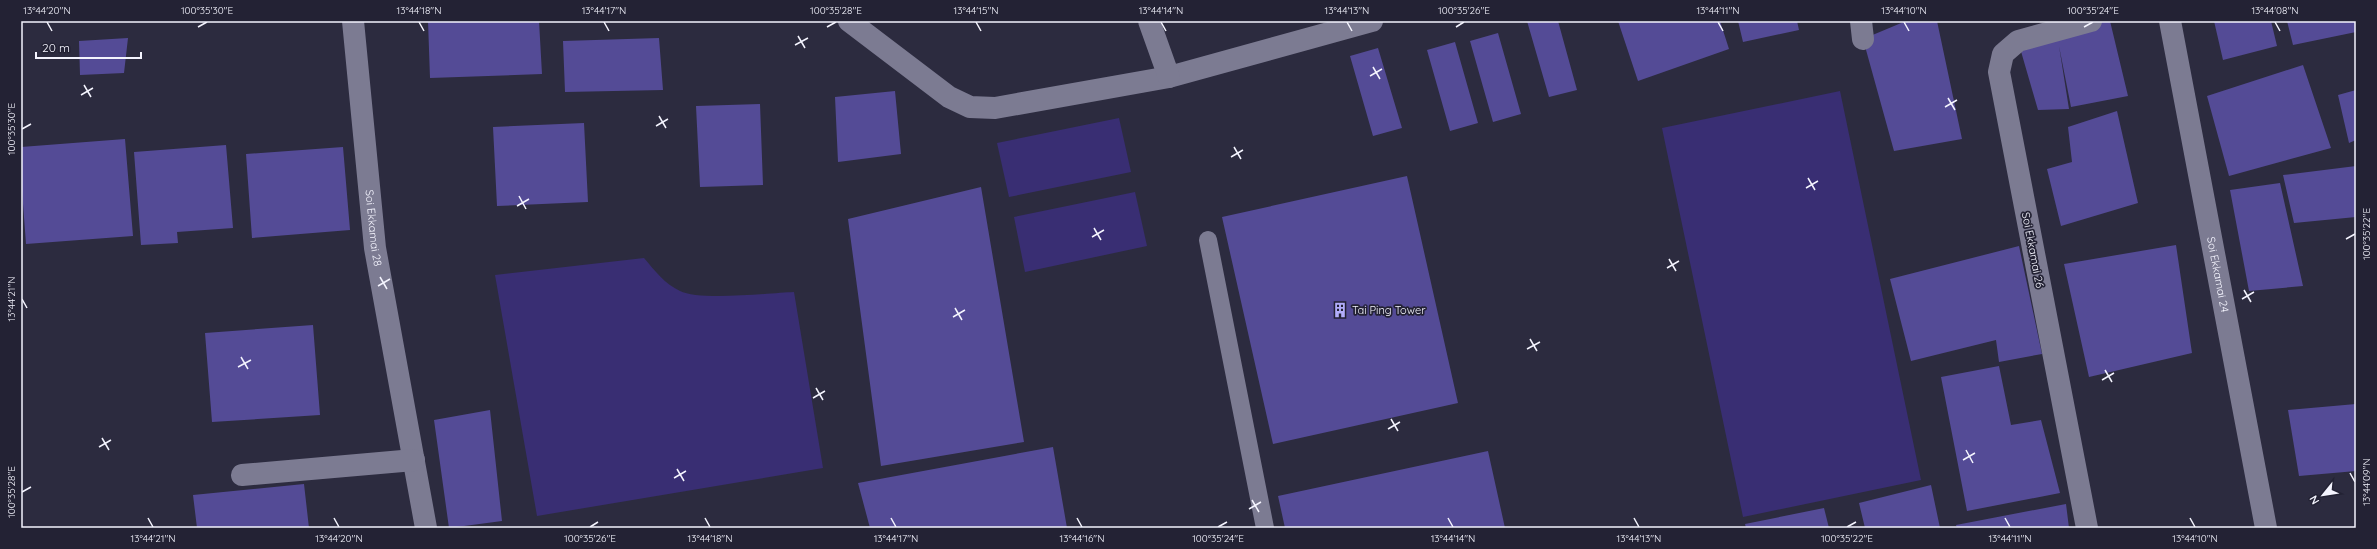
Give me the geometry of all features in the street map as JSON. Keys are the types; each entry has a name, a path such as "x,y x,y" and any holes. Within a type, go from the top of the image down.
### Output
{"street":[{"name":"Soi Ekkamai 28","path":"353,21 375,248 426,528"},
{"path":"849,21 949,97 970,107 995,108 1169,77 1372,21"},
{"path":"1149,21 1169,77"},
{"name":"Soi Ekkamai 24","path":"2170,21 2266,528"},
{"name":"Soi Ekkamai 26","path":"2085,23 2018,41 2003,54 1999,72 2087,528"},
{"path":"242,475 414,460"}],"lane":[{"path":"1208,240 1265,528"}],"shaded area":[{"path":"1840,91 1921,480 1743,517 1662,128"},
{"path":"1119,118 1131,172 1009,197 997,143"},
{"path":"1135,192 1147,246 1025,272 1014,217"},
{"path":"644,258 660,277 670,285 689,294 718,296 794,292 823,468 537,516 495,275"}],"building":[{"path":"428,21 539,21 542,74 430,78"},
{"path":"1527,21 1558,21 1577,90 1549,97"},
{"path":"1618,21 1720,21 1729,49 1638,81"},
{"path":"1738,21 1797,21 1799,30 1743,42"},
{"path":"1906,21 1937,21 1962,139 1894,151 1863,39"},
{"path":"2091,21 2110,21 2128,96 2071,107 2059,46 2069,109 2038,110 2018,41"},
{"path":"2214,21 2271,21 2277,46 2223,60"},
{"path":"2287,21 2356,21 2356,32 2293,45"},
{"path":"1498,33 1521,114 1493,122 1470,41"},
{"path":"128,38 124,73 80,75 79,41"},
{"path":"659,38 663,90 565,92 563,41"},
{"path":"1455,42 1478,123 1450,131 1427,50"},
{"path":"1378,48 1402,128 1373,136 1350,56"},
{"path":"2303,65 2331,148 2229,176 2207,96"},
{"path":"2356,90 2356,140 2349,143 2338,95"},
{"path":"895,91 901,154 838,162 835,97"},
{"path":"760,104 763,185 700,187 696,106"},
{"path":"2117,111 2138,203 2061,226 2047,169 2072,162 2068,127"},
{"path":"584,123 588,202 497,206 493,127"},
{"path":"125,139 133,236 26,244 21,177 21,147"},
{"path":"226,145 233,228 177,232 178,243 141,245 134,152"},
{"path":"343,147 350,230 252,238 246,154"},
{"path":"2356,166 2356,217 2294,223 2283,175"},
{"name":"Tai Ping Tower","path":"1407,176 1458,403 1273,444 1222,217"},
{"path":"2280,183 2303,286 2249,291 2230,190"},
{"path":"981,187 1024,442 881,466 848,219"},
{"path":"2176,245 2192,353 2089,377 2064,264"},
{"path":"2019,246 2042,354 1999,362 1996,340 1911,361 1890,279"},
{"path":"313,325 320,415 212,422 205,333"},
{"path":"1999,366 2011,425 2041,420 2060,493 1967,511 1941,377"},
{"path":"2356,404 2356,471 2299,476 2288,410"},
{"path":"490,410 502,521 449,528 434,420"},
{"path":"1053,447 1067,528 870,528 858,483"},
{"path":"1488,451 1505,528 1285,528 1278,496"},
{"path":"304,484 309,528 197,528 193,495"},
{"path":"1931,485 1940,528 1865,528 1859,503"},
{"path":"2066,504 2069,528 1957,528 1956,525"},
{"path":"1824,508 1829,528 1746,528 1745,524"}],"place":[{"name":"Tai Ping Tower","path":"1340,310"}]}
